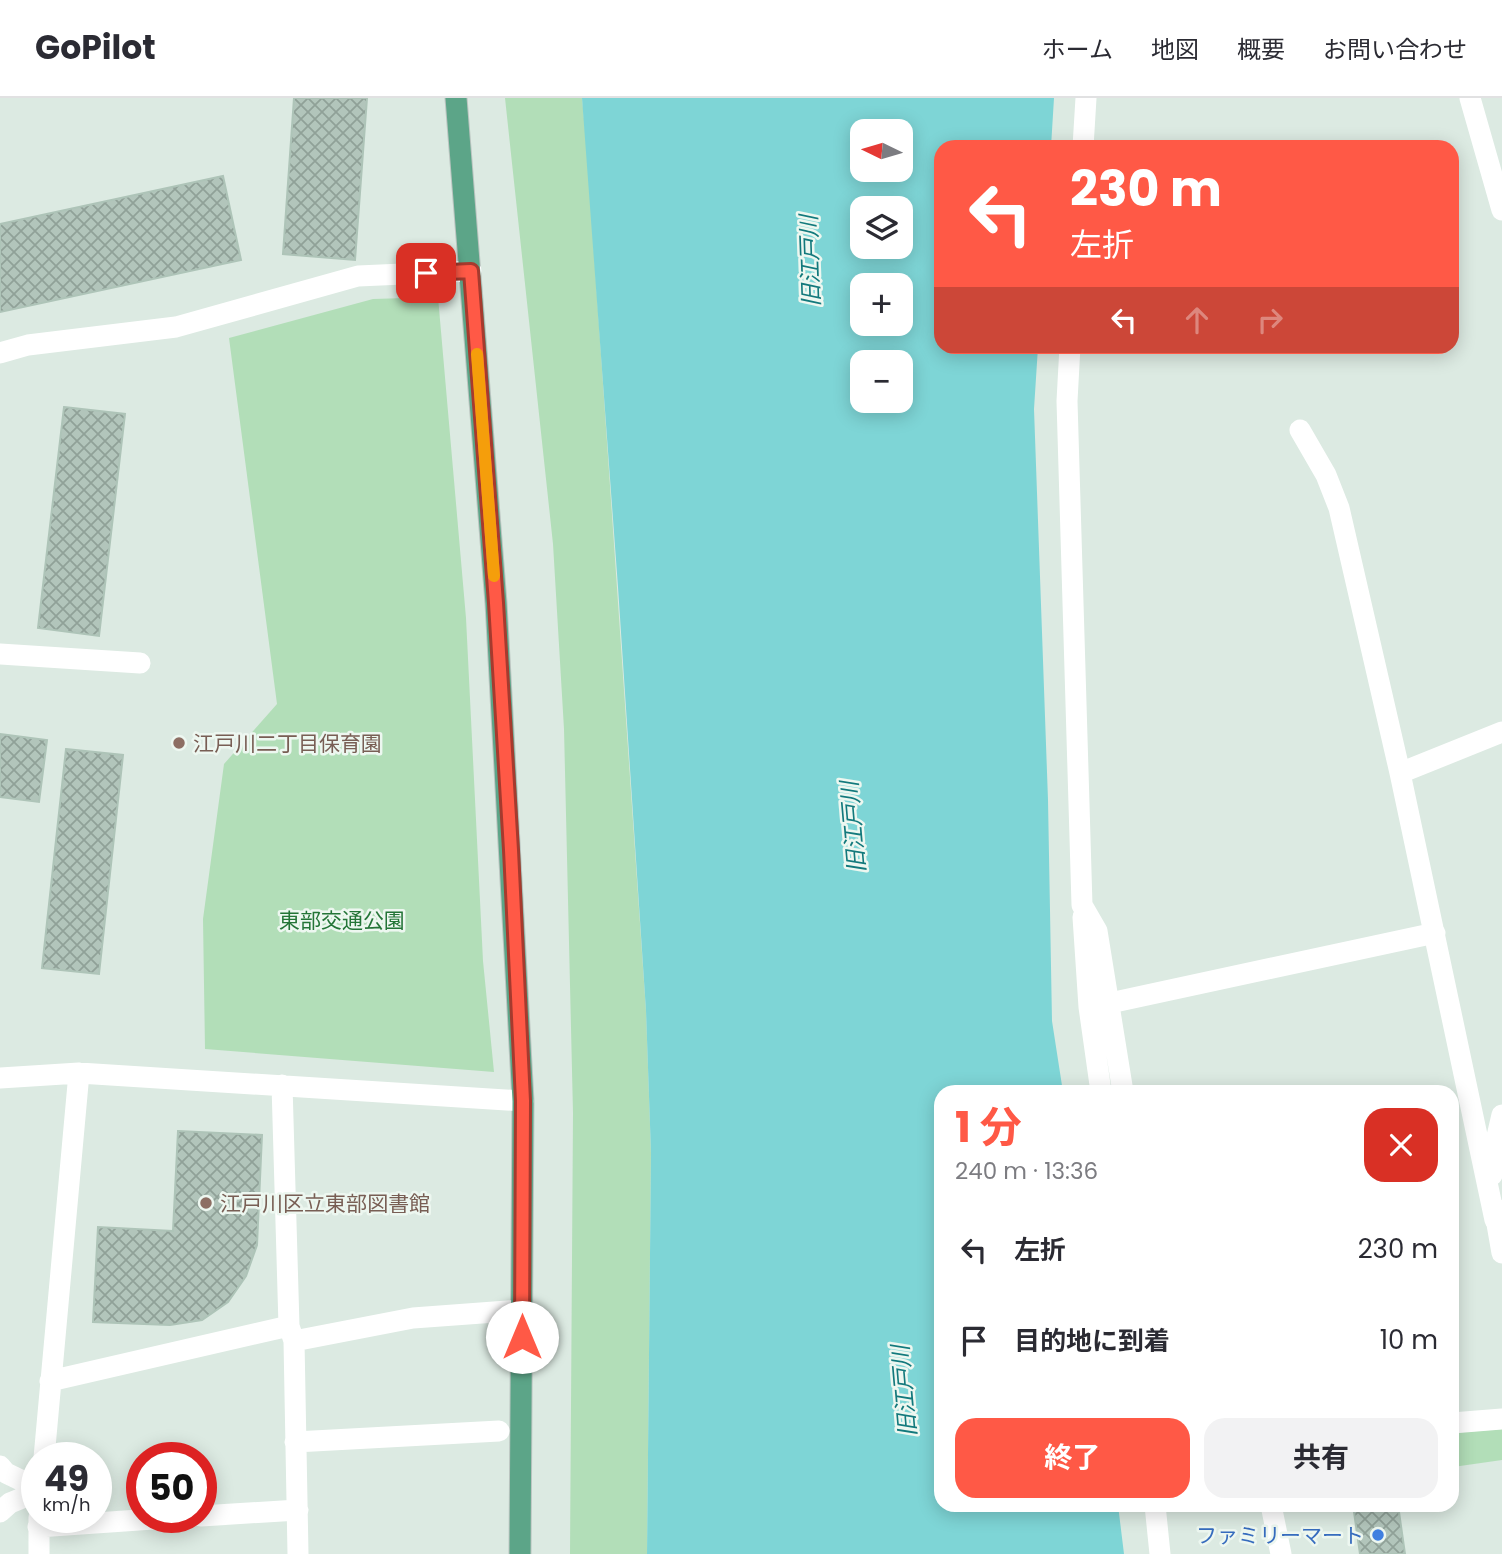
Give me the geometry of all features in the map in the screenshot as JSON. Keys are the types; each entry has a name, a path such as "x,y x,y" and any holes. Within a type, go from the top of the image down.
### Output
{"main road":[{"path":"456,98 498,631 523,1101 520,1554"}],"street":[{"path":"1083,140 1086,98"},
{"path":"1470,98 1502,210"},
{"path":"0,353 28,345 176,327 358,276 471,271"},
{"path":"1070,354 1067,401 1082,905 1089,1007 1100,1085"},
{"path":"1300,430 1326,475 1339,508 1400,773 1502,1253"},
{"path":"0,654 140,663"},
{"path":"1400,773 1502,732"},
{"path":"1082,905 1097,931 1122,1085"},
{"path":"1110,1003 1435,933"},
{"path":"0,1078 79,1073 523,1101"},
{"path":"45,1442 79,1073"},
{"path":"282,1085 298,1554"},
{"path":"1495,1220 1492,1158 1502,1117"},
{"path":"50,1381 292,1333 413,1318 522,1310"},
{"path":"1459,1422 1502,1419"},
{"path":"295,1442 499,1431"},
{"path":"0,1466 6,1473 21,1481"},
{"path":"0,1512 21,1498"},
{"path":"217,1515 298,1510"},
{"path":"1155,1512 1160,1554"},
{"path":"1272,1512 1281,1554"},
{"path":"39,1533 39,1554"}],"green space":[{"path":"505,98 582,98 646,1011 651,1153 647,1554 570,1554 573,1113 564,729 553,544"},
{"name":"東部交通公園","path":"438,297 466,618 483,961 494,1072 205,1049 203,919 224,764 277,704 229,338 373,299"},
{"path":"1502,1429 1502,1460 1459,1466 1459,1432"}],"water":[{"name":"旧江戸川","path":"582,98 1054,98 1051,140 934,140 934,354 1038,354 1034,409 1048,800 1052,1021 1062,1085 934,1085 934,1512 1119,1512 1124,1554 647,1554 651,1153 646,1011"}],"building":[{"path":"294,98 367,98 355,260 283,254"},
{"path":"223,176 241,260 0,312 0,224"},
{"path":"64,407 125,414 99,636 38,628"},
{"path":"0,734 47,740 39,802 0,797"},
{"path":"66,749 123,755 99,974 42,968"},
{"path":"178,1131 262,1135 257,1245 246,1276 228,1302 202,1320 170,1325 93,1322 98,1227 173,1231"},
{"path":"1354,1512 1399,1512 1405,1554 1360,1554"}],"slow traffic":[{"path":"477,354 494,576"}],"place":[{"name":"江戸川二丁目保育園","path":"179,743"},
{"name":"江戸川区立東部図書館","path":"206,1203"},
{"name":"ファミリーマート","path":"1378,1535"}],"route":[{"path":"426,273 471,271 511,850 523,1101 522,1337"}]}
